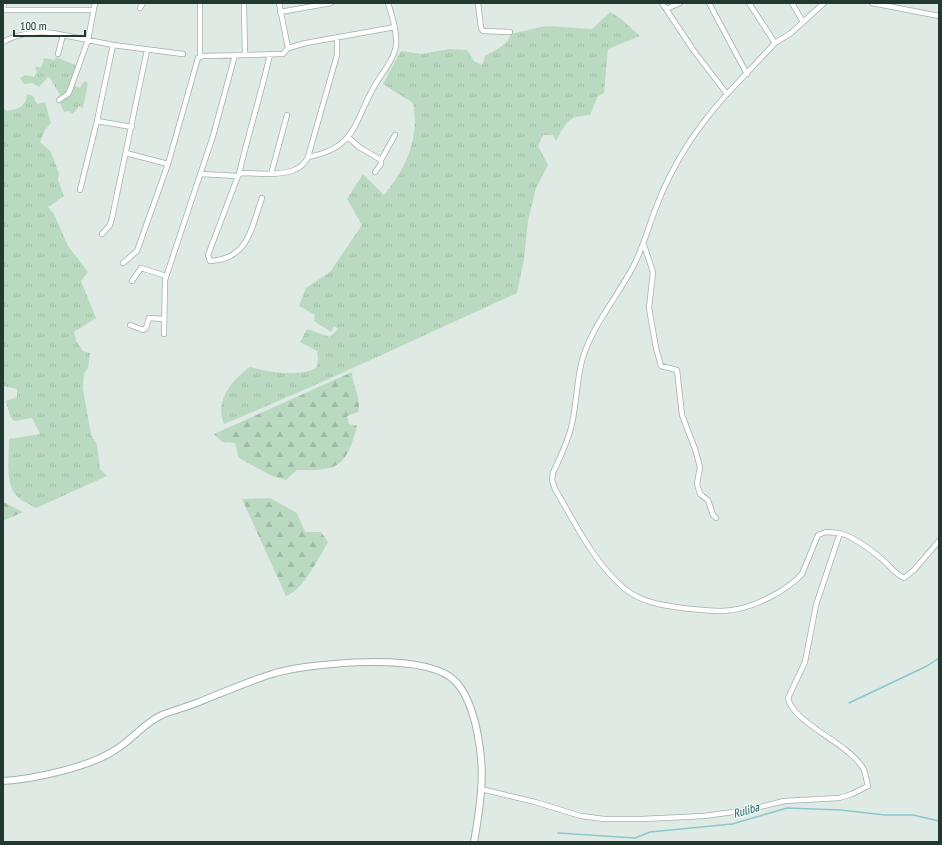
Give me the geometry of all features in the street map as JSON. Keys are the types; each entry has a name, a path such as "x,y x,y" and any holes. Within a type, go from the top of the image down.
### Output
{"main road":[{"path":"3,781 17,780 51,772 101,757 126,743 160,715 275,674 314,666 401,662 435,669 449,676 460,687 471,707 475,727 481,789 474,842"}],"street":[{"path":"4,3 3,9 93,10"},
{"path":"59,100 68,94 70,90 88,40 95,3"},
{"path":"140,8 143,3"},
{"path":"124,263 137,251 168,164 198,58 200,56 200,3"},
{"path":"279,3 288,48"},
{"path":"280,12 331,3"},
{"path":"308,158 329,151 349,138 355,129 373,89 393,55 396,44 395,28 388,3"},
{"path":"478,3 481,28 483,30 510,32"},
{"path":"662,3 694,50 727,94"},
{"path":"666,9 680,3"},
{"path":"709,3 747,74"},
{"path":"749,3 775,43"},
{"path":"792,3 803,22"},
{"path":"824,3 803,22 775,43 727,94 705,118 679,158 657,205 644,245 603,316 587,348 579,378 571,428 552,473 552,480 555,489 600,562 625,589 648,602 712,612 726,612 750,607 787,587 802,574 818,535 826,532 840,533 856,540 883,560 898,576 904,578 914,570 939,541"},
{"path":"872,3 939,16"},
{"path":"244,5 245,55"},
{"path":"200,56 283,54 288,48 306,43 395,28"},
{"path":"3,42 18,36 52,32 113,45 182,54"},
{"path":"58,54 63,35"},
{"path":"201,174 271,174 291,172 303,165 308,158 337,56 338,38"},
{"path":"80,190 97,121 113,45"},
{"path":"102,234 110,225 112,218 147,50"},
{"path":"262,198 241,249 231,257 210,261 208,255 238,175 249,130 262,90 270,54"},
{"path":"164,334 164,288 166,276 201,174 235,55"},
{"path":"271,174 287,114"},
{"path":"97,121 132,127"},
{"path":"375,172 381,164 381,160 395,135"},
{"path":"349,138 358,147 381,160"},
{"path":"126,153 168,164"},
{"path":"644,245 653,272 649,308 656,348 662,366 677,370 682,415 700,467 697,484 700,494 708,500 716,518"},
{"path":"132,281 141,268 166,276"},
{"path":"130,325 143,330 146,328 149,318 163,319"},
{"path":"481,789 535,802 581,816 604,819 642,819 704,816 748,810 784,801 839,798 868,786 864,769 859,762 827,735 796,713 791,708 788,698 805,662 816,606 840,533"}],"green space":[{"path":"610,12 621,19 640,36 608,49 604,93 598,96 590,115 576,117 568,122 562,129 556,141 553,135 543,135 538,146 548,165 536,188 528,221 524,259 517,293 335,376 224,424 221,407 223,399 231,385 243,372 250,367 266,371 294,373 317,367 317,351 300,342 307,329 330,337 338,329 334,326 331,332 314,321 315,315 299,306 306,288 330,272 362,225 347,199 363,174 384,195 392,185 405,163 413,140 415,128 413,103 383,84 401,51 422,54 449,49 467,50 474,61 482,65 485,56 504,44 509,38 510,34 546,26 592,29"},
{"path":"56,57 77,66 70,89 61,97 48,77 39,87 32,83 24,84 20,78 25,75 34,77 37,72 35,69 36,66 41,68 44,58 55,60"},
{"path":"84,81 88,83 83,108 79,106 73,114 69,111 64,112 59,101 65,97 72,85 80,88"},
{"path":"27,94 33,96 37,104 45,102 51,123 45,130 40,142 51,152 59,174 58,180 64,196 48,207 54,214 68,246 88,272 81,281 96,318 74,332 76,341 83,351 90,353 88,368 84,374 83,389 91,435 97,444 100,469 107,476 36,508 19,498 12,489 8,471 9,439 40,434 32,418 14,421 10,416 6,401 17,397 17,389 3,386 3,152 5,152 3,149 3,108 7,111 21,107 25,102"},
{"path":"352,372 359,407 358,412 347,416 349,424 357,426 349,450 339,464 323,469 297,470 286,480 272,476 239,458 235,443 222,442 214,434"},
{"path":"270,498 297,513 305,532 321,532 328,542 304,581 292,593 286,596 242,499"},
{"path":"3,502 23,512 3,521"}],"waterway":[{"path":"849,703 927,666 939,658"},
{"name":"Ruliba","path":"558,833 635,838 650,832 732,824 787,808 841,810 885,815 913,815 939,821"}]}
